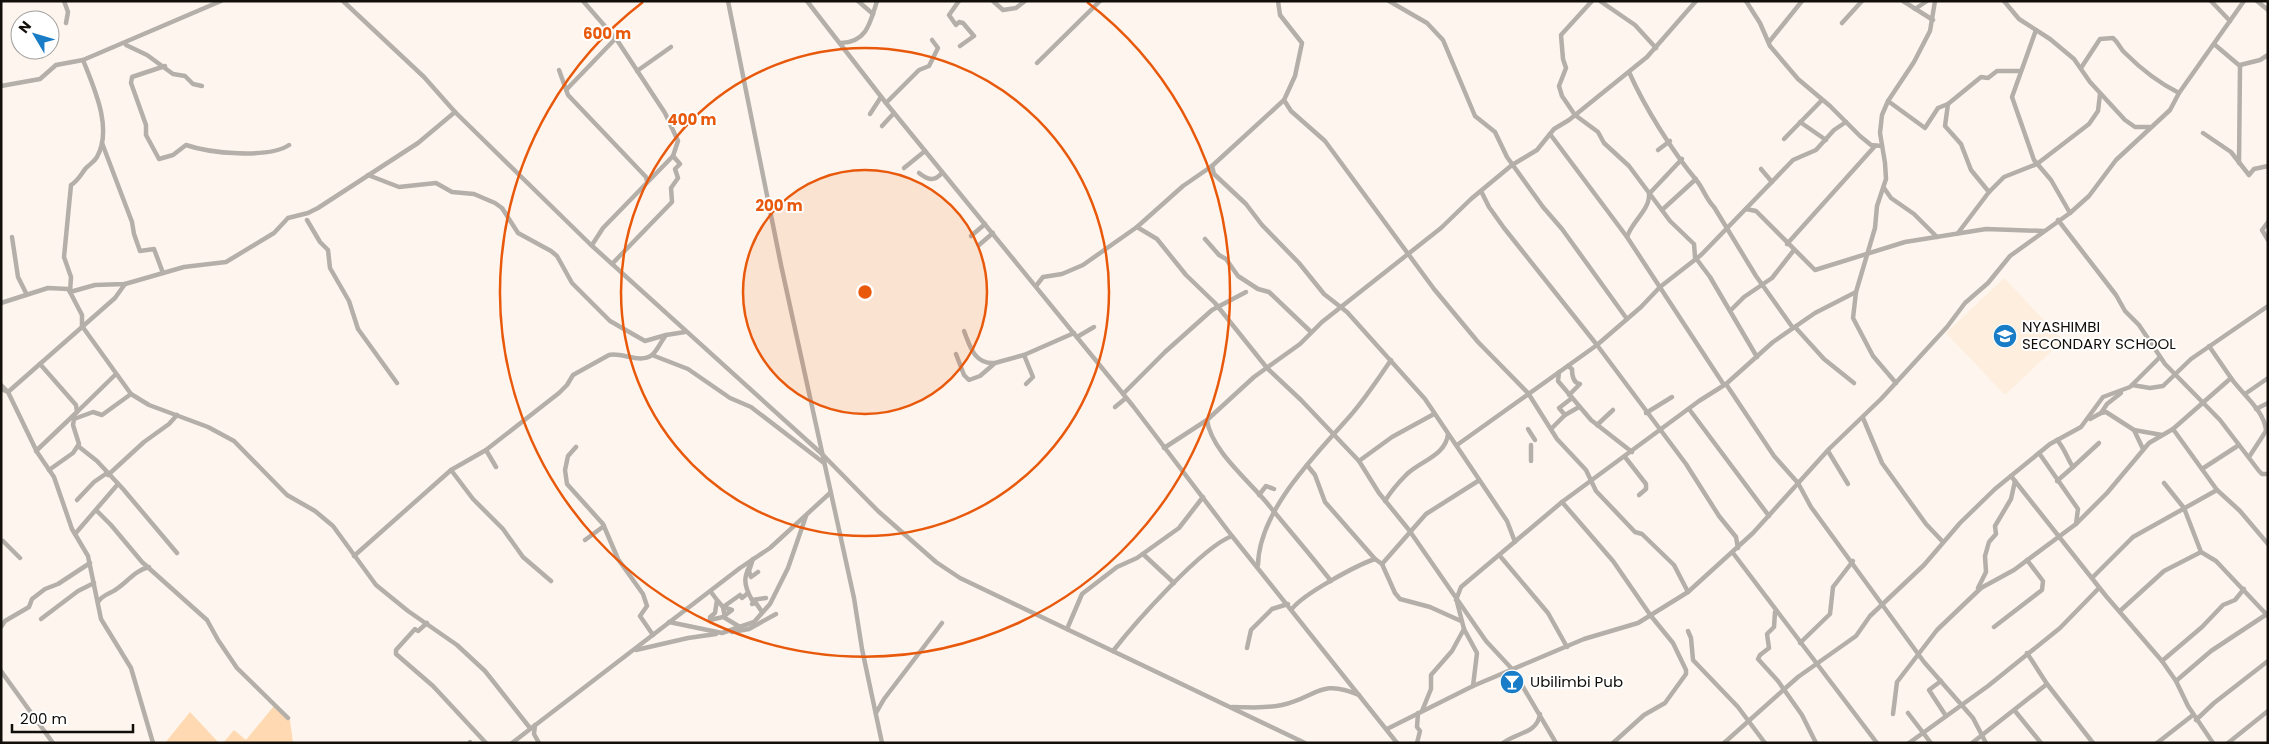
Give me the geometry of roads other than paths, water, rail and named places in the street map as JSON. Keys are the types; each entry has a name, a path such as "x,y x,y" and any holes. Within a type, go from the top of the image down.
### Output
{"street":[{"path":"64,1 68,12 66,23"},
{"path":"1,86 40,79 56,65 83,60 222,1"},
{"path":"343,1 424,77 455,112 612,264 822,454 878,511 950,572 1305,743"},
{"path":"583,1 616,38 665,113 677,136 678,145 673,156 603,228 592,245"},
{"path":"728,1 781,265 854,598 862,649 882,743"},
{"path":"807,1 942,173 1076,335 1232,536 1258,566 1397,743"},
{"path":"858,1 873,14"},
{"path":"841,44 857,41 868,27 877,1"},
{"path":"959,1 949,15 956,25 959,22 963,23 974,36 960,46"},
{"path":"993,1 1003,10 1016,8 1026,1"},
{"path":"1037,63 1100,1"},
{"path":"1036,286 1042,277 1062,274 1077,269 1137,227 1183,186 1212,166 1284,100 1296,76 1302,43 1280,15 1278,1"},
{"path":"1388,1 1427,24 1442,40 1475,116 1496,132 1512,165 1562,229 1627,319"},
{"path":"1592,1 1561,35 1563,59 1566,68 1559,86 1562,96 1575,115 1598,132 1604,143 1629,166 1676,227 1694,244 1696,259 1731,310 1757,357"},
{"path":"1600,1 1635,26 1656,48"},
{"path":"1164,448 1207,420 1230,397 1300,344 1311,332 1441,228 1512,165 1537,150 1550,134 1629,72 1656,48 1696,1"},
{"path":"1746,1 1769,42 1798,79 1866,141 1875,146 1882,146"},
{"path":"1769,42 1802,1"},
{"path":"1842,23 1862,1"},
{"path":"1903,1 1933,20"},
{"path":"1915,9 1926,1"},
{"path":"1896,383 1873,356 1854,323 1856,292 1875,228 1877,206 1884,188 1885,163 1880,124 1888,101 1920,51 1933,20 1935,1"},
{"path":"2004,1 2019,19 2060,46 2081,68 2100,94 2132,125 2150,127"},
{"path":"2211,1 2230,22"},
{"path":"2257,1 2268,10"},
{"path":"1387,730 1473,686 1567,647 1651,616 1688,592 1733,553 1828,450 1863,418 1947,327 1965,303 1988,283 2004,261 2070,212 2095,190 2116,160 2170,110 2179,93 2230,22 2241,3"},
{"path":"2036,30 2012,97 2031,154 2051,180 2070,212"},
{"path":"567,89 616,38"},
{"path":"2081,68 2100,39 2113,38 2136,63 2157,81 2179,93"},
{"path":"886,103 918,70 929,66 938,48 932,40"},
{"path":"2214,44 2240,65"},
{"path":"126,46 165,66 173,74 184,76 193,84 202,86"},
{"path":"637,72 672,47"},
{"path":"2240,65 2256,61 2268,55"},
{"path":"70,292 71,277 64,253 70,185 96,160 101,143 102,120 96,94 83,60"},
{"path":"2239,163 2240,65"},
{"path":"165,66 132,77 130,83 146,125 146,135 159,159 173,155 186,145 200,150 254,153 282,150 289,145"},
{"path":"559,70 568,95 646,177 647,182"},
{"path":"1888,101 1925,128 1938,108 1948,104 1981,77 1988,78 1997,71 2020,71"},
{"path":"1629,72 1640,98 1696,180 1726,230 1763,285 1794,327 1824,359 1854,382"},
{"path":"1958,233 1989,192 2007,175 2037,164 2089,124 2098,111 2100,94"},
{"path":"870,114 882,97"},
{"path":"1284,100 1290,111 1325,141 1407,254 1478,342 1528,393 1551,430 1592,481 1596,491 1635,532 1642,534 1674,565 1688,592"},
{"path":"1784,139 1822,100"},
{"path":"1948,104 1945,126 1961,144 1971,170 1989,192"},
{"path":"70,292 95,286 126,284 184,267 227,262 274,233 288,218 312,212 368,176 418,143 455,112"},
{"path":"882,126 894,113"},
{"path":"1800,122 1826,140"},
{"path":"1457,445 1597,345 1660,287 1696,259 1793,160 1816,150 1846,122"},
{"path":"1550,134 1627,237 1774,456 1798,483 1811,507 1853,561 1882,605 1919,654 1962,704 1986,743"},
{"path":"2203,134 2231,152 2249,175 2254,169 2268,166"},
{"path":"1658,150 1670,141"},
{"path":"101,143 132,222 137,247 140,251 154,249 164,273"},
{"path":"1787,244 1875,146"},
{"path":"904,168 925,151"},
{"path":"612,264 672,202 671,188 678,178 675,169 680,164 673,156"},
{"path":"1627,237 1635,219 1648,205 1649,194 1682,159"},
{"path":"1212,166 1214,174 1246,204 1262,225 1299,263 1324,294 1342,308 1425,399 1507,521 1515,542"},
{"path":"1761,169 1772,182"},
{"path":"919,173 929,180 942,173"},
{"path":"368,176 399,187 436,183 452,192 474,194 495,203 502,208 520,235 557,256 572,283 581,294 616,326 645,341 686,332"},
{"path":"1662,210 1696,180"},
{"path":"1884,188 1891,198 1914,214 1937,237"},
{"path":"1481,191 1489,207 1504,228 1597,345 1686,464 1719,516 1736,536 1738,548"},
{"path":"1746,209 1756,211 1815,270 1905,242 1995,229 2016,232 2044,231"},
{"path":"307,220 320,242 328,250 330,268 349,301 358,329 397,383"},
{"path":"2058,220 2116,295 2125,311 2139,324 2174,374 2204,403 2262,474 2268,474"},
{"path":"2268,222 2262,230 2268,240"},
{"path":"971,236 985,224"},
{"path":"1137,227 1157,239 1186,276 1217,308 1267,368 1359,461 1385,501 1409,530 1486,641 1513,670 1556,743"},
{"path":"979,245 993,233"},
{"path":"12,238 18,277 26,293"},
{"path":"1205,238 1219,255 1226,259 1238,276 1258,289 1268,292 1311,332"},
{"path":"1731,310 1744,297 1772,278 1794,250"},
{"path":"8,392 115,298 126,284"},
{"path":"1,303 26,293 54,288 68,289 82,315 82,326 131,394 149,405 208,427 234,441 288,495 315,511 334,526 376,585 426,624 457,645 489,675 530,728"},
{"path":"1115,407 1165,352 1217,308 1246,292"},
{"path":"1473,686 1477,653 1461,621 1457,601 1461,587 1562,502 1725,384 1794,327 1815,313 1856,292"},
{"path":"2132,385 2158,388 2209,346 2268,306"},
{"path":"964,331 977,359 995,363 1024,355 1094,327"},
{"path":"652,355 666,335"},
{"path":"2209,346 2231,378 2256,409 2266,432 2249,457"},
{"path":"354,556 451,470 486,450 559,393 574,374 614,354 643,358 652,355 670,360 688,369 730,398 751,407 824,463"},
{"path":"956,354 964,375 969,380 980,376 995,363"},
{"path":"1024,355 1033,376 1026,384"},
{"path":"2087,421 2101,412 2107,404 2132,385 2160,356"},
{"path":"1258,566 1258,551 1273,512 1307,465 1333,433 1350,416 1391,360"},
{"path":"40,364 76,405 77,412"},
{"path":"1565,414 1559,408 1580,384 1576,382 1572,369 1568,366"},
{"path":"1559,372 1558,381 1578,407 1597,425 1632,452"},
{"path":"36,450 116,374"},
{"path":"1893,714 1897,682 1937,630 1975,594 2027,560 2076,524 2107,493 2143,448 2173,429 2231,378"},
{"path":"2245,394 2268,378"},
{"path":"1,385 8,392 36,450 56,481 75,534 90,563 104,626 128,662 134,675 153,743"},
{"path":"1,389 8,392"},
{"path":"1724,743 1748,719 1784,689 1856,636 1865,621 1928,560 1960,522 2011,476 2057,440 2078,430 2087,421 2103,397 2123,391"},
{"path":"49,470 78,446 80,441 73,425 74,420 93,412 102,415 131,394"},
{"path":"1646,413 1672,397"},
{"path":"2256,409 2268,403"},
{"path":"1551,430 1565,414 1578,407"},
{"path":"1689,409 1769,516"},
{"path":"1597,425 1613,410"},
{"path":"2101,412 2110,414 2134,430 2162,435"},
{"path":"1359,461 1392,437 1434,414"},
{"path":"77,500 94,482 108,474 144,442 169,424 177,415"},
{"path":"1863,418 1882,463 1926,524 1942,542"},
{"path":"1207,420 1213,439 1239,474 1306,548 1331,581"},
{"path":"1528,429 1534,440"},
{"path":"2173,429 2217,490 2240,511 2267,543"},
{"path":"2134,430 2143,448"},
{"path":"1385,501 1409,472 1432,458 1443,447 1448,434"},
{"path":"2057,440 2067,452 2068,460 2073,467"},
{"path":"2057,481 2099,443"},
{"path":"2202,469 2238,445"},
{"path":"78,446 97,461 177,553"},
{"path":"1531,446 1531,461"},
{"path":"576,447 568,456 565,479 604,526 618,559 645,597 647,606 640,616 653,635"},
{"path":"486,450 496,467"},
{"path":"1828,450 1848,484"},
{"path":"2039,453 2078,509 2076,524"},
{"path":"1625,457 1646,484 1646,489 1640,495"},
{"path":"1307,465 1315,475 1326,502 1375,559 1382,564 1395,593 1400,599 1430,607 1461,621"},
{"path":"451,470 474,499 503,529 523,557 551,581"},
{"path":"2011,476 2099,588 2162,661 2176,681 2195,717 2212,743"},
{"path":"1382,564 1409,530 1426,514 1478,480"},
{"path":"1975,594 1986,572 1985,556 1990,542 1996,533 1996,526 2011,499 2015,481"},
{"path":"2164,483 2184,508 2201,552 2216,561 2267,615 2213,649 2176,681"},
{"path":"75,534 118,484"},
{"path":"1259,495 1266,486 1274,489"},
{"path":"2092,578 2133,537 2217,490"},
{"path":"512,743 669,622 770,548 830,493"},
{"path":"1066,629 1082,594 1117,567 1143,554 1179,528 1203,497"},
{"path":"1562,502 1613,561 1651,616 1676,646 1686,674 1665,703 1644,715 1613,743"},
{"path":"96,510 148,567 207,620 237,668 288,718"},
{"path":"754,622 770,604 788,568 807,515"},
{"path":"585,540 604,526"},
{"path":"1113,651 1174,583 1208,552 1232,536"},
{"path":"3,541 20,558"},
{"path":"2120,611 2164,571 2201,552"},
{"path":"1733,553 1775,612 1817,663 1877,743"},
{"path":"1143,554 1174,583"},
{"path":"1500,556 1548,613 1567,647"},
{"path":"753,559 749,571 751,577 758,572"},
{"path":"753,559 745,573 744,582 752,600 766,598"},
{"path":"1292,609 1301,599 1331,581 1375,559"},
{"path":"1994,627 2042,590 2043,581 2027,560"},
{"path":"1800,643 1830,614 1833,587 1853,561"},
{"path":"1,627 5,621 29,607 32,599 45,589 58,584 90,563"},
{"path":"98,602 104,595 118,588 141,570 148,567"},
{"path":"41,619 78,591 94,583"},
{"path":"1909,743 2060,628 2099,588"},
{"path":"2162,661 2202,627 2220,607 2235,600 2244,589"},
{"path":"711,592 723,607 732,610 724,617 710,620 717,600"},
{"path":"723,607 740,595 742,598 748,593"},
{"path":"752,604 756,603 762,612"},
{"path":"770,604 776,614"},
{"path":"1247,648 1251,630 1272,609 1288,604"},
{"path":"723,607 724,617"},
{"path":"1775,612 1774,627 1767,634 1769,648 1760,655 1758,660 1784,689 1802,715 1816,743"},
{"path":"669,622 722,633 776,614"},
{"path":"628,654 644,646 749,629 776,614"},
{"path":"724,617 740,627"},
{"path":"876,713 884,699 942,623"},
{"path":"426,624 419,631 415,628 396,650 396,654 433,686 486,743"},
{"path":"1417,743 1420,731 1417,726 1420,712 1431,689 1431,675 1452,651 1464,629"},
{"path":"1688,631 1692,638 1693,660 1748,719 1765,743"},
{"path":"2027,653 2047,684 2093,743"},
{"path":"2157,743 2214,703 2268,661"},
{"path":"1,672 53,743"},
{"path":"1942,681 1929,690 1946,716"},
{"path":"1972,743 2047,684"},
{"path":"1231,707 1280,706 1328,687 1343,688 1360,695"},
{"path":"2015,711 2041,743"},
{"path":"2228,743 2268,711"},
{"path":"1908,713 1931,743"},
{"path":"1503,743 1533,729 1539,721 1540,714"},
{"path":"535,725 534,734 539,743"}],"place":[{"name":"NYASHIMBI SECONDARY SCHOOL","path":"2005,336"},
{"name":"Ubilimbi Pub","path":"1512,682"}]}
